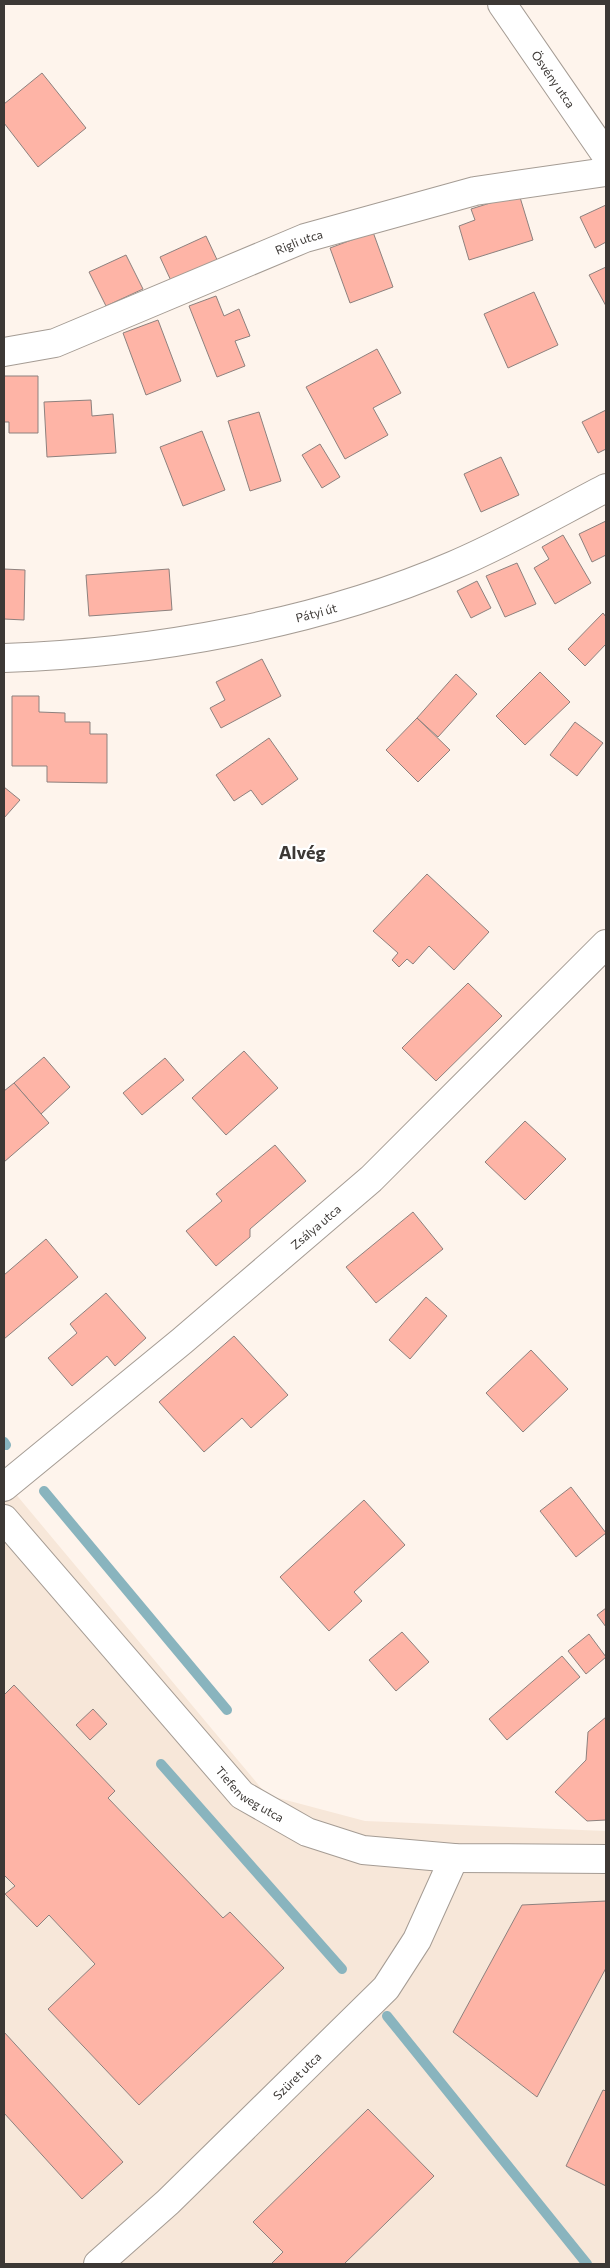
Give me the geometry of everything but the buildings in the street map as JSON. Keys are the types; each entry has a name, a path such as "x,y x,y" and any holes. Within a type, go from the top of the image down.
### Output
{"street":[{"name":"Ösvény utca","path":"502,4 606,155"},
{"name":"Rigli utca","path":"4,352 55,343 305,238 475,191 606,172"},
{"name":"Pátyi út","path":"4,658 72,656 177,641 281,621 373,596 455,565 606,488"},
{"name":"Zsálya utca","path":"4,1487 182,1341 370,1179 606,944"},
{"name":"Tiefenweg utca","path":"4,1519 242,1795 307,1832 363,1850 454,1858 606,1859"},
{"name":"Szüret utca","path":"98,2264 168,2202 386,1988 418,1940 454,1858"}],"shaded area":[{"path":"4,1480 267,1795 365,1821 606,1831 606,2264 4,2264"}],"waterway":[{"path":"44,1491 227,1710"},
{"path":"161,1764 342,1969"},
{"path":"387,2016 587,2264"}],"district":[{"name":"Alvég","path":"302,852"}]}
